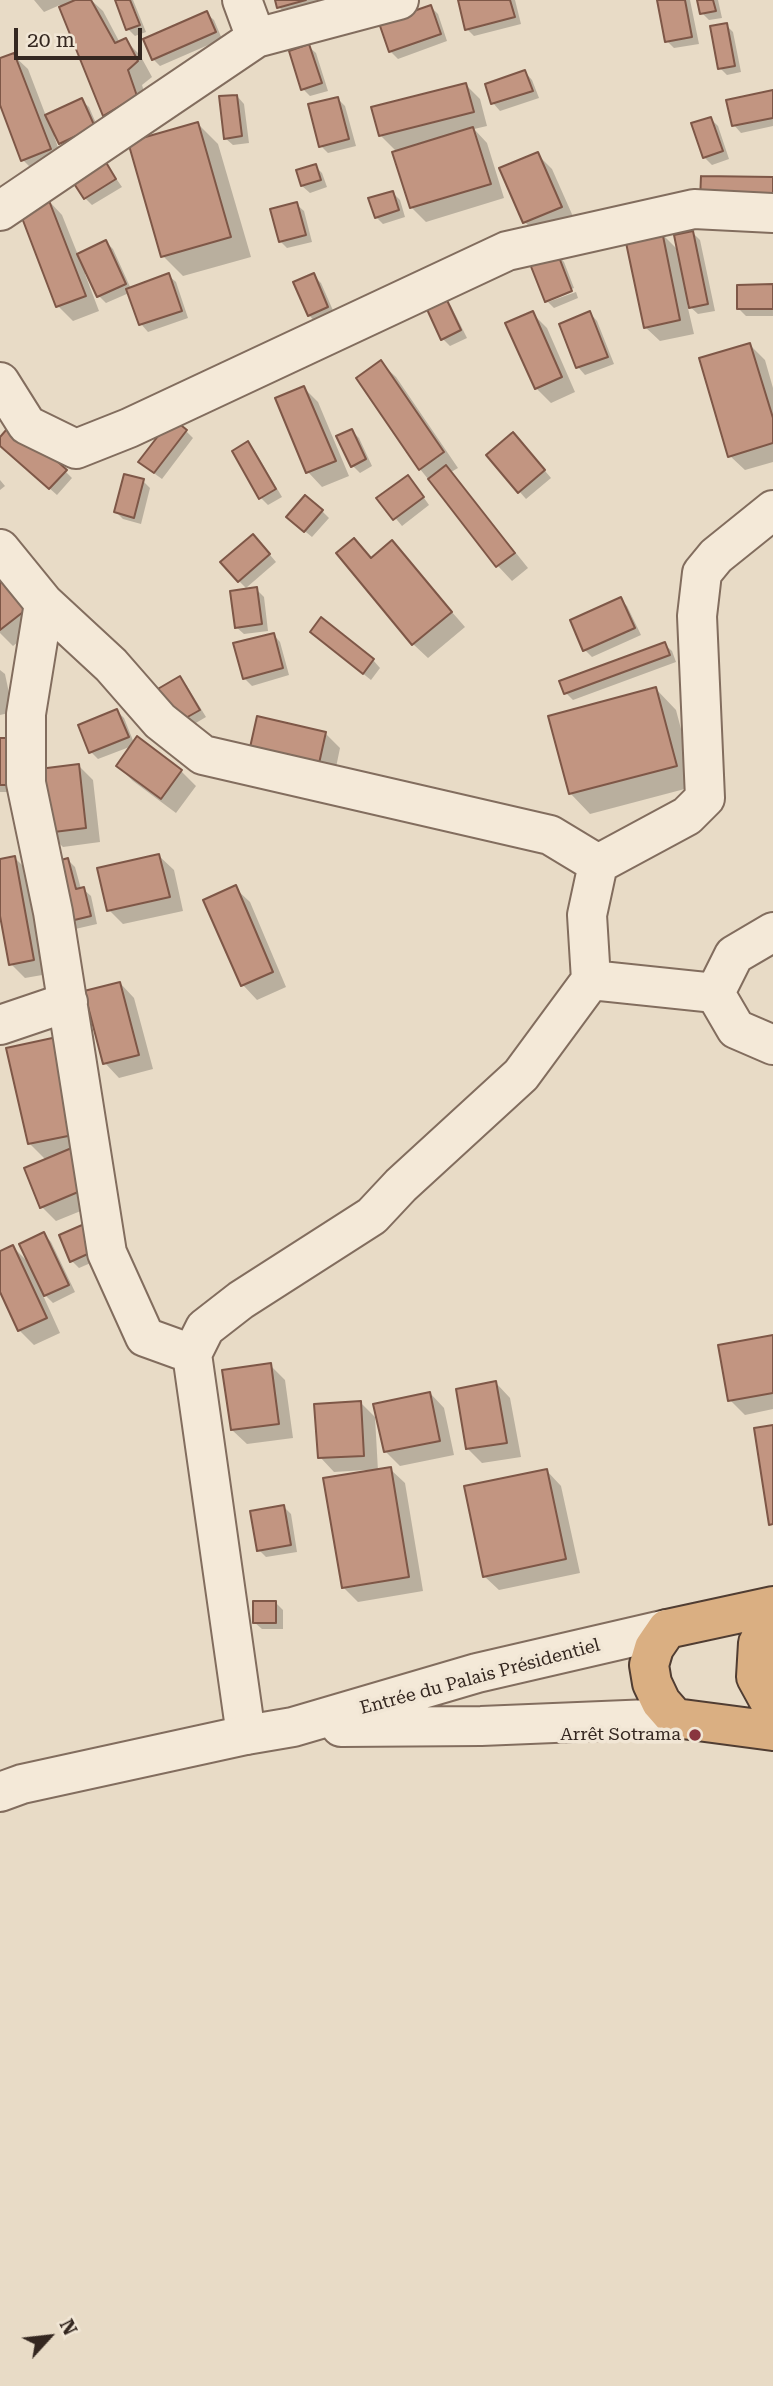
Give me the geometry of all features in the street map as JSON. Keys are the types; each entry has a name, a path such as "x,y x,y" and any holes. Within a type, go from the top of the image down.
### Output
{"highway":[{"path":"773,1606 667,1629 654,1648 649,1665 652,1683 661,1702 675,1718 773,1731"},
{"path":"773,1621 758,1643 756,1676 773,1708"}],"street":[{"path":"242,0 256,38"},
{"path":"0,211 256,38 399,0"},
{"path":"0,382 27,425 76,449 129,428 507,251 694,209 773,213"},
{"path":"246,1735 192,1354 205,1328 240,1300 372,1216 401,1185 521,1076 591,980 587,915 598,864 687,816 705,798 696,616 702,573 716,556 773,510"},
{"path":"0,549 44,603 111,665 160,721 203,755 550,835 598,864"},
{"path":"44,603 26,713 26,783 53,912 107,1253 145,1337 192,1354"},
{"path":"715,993 734,955 773,932"},
{"path":"591,980 715,993"},
{"path":"715,993 736,1028 773,1045"},
{"path":"0,1025 68,1002"},
{"name":"Entrée du Palais Présidentiel","path":"0,1792 22,1784 293,1727 478,1673 667,1629"},
{"name":"Entrée du Palais Présidentiel","path":"293,1727 481,1726 675,1718"}],"building":[{"path":"75,0 91,0 115,43 126,38 138,61 128,70 137,96 103,116 59,7"},
{"path":"115,0 130,0 140,25 126,30"},
{"path":"275,0 306,0 277,8"},
{"path":"458,0 510,0 515,17 465,30"},
{"path":"657,0 685,0 692,37 665,42"},
{"path":"697,0 713,0 716,11 700,14"},
{"path":"431,5 441,34 389,52 379,23"},
{"path":"207,11 216,32 152,60 143,39"},
{"path":"727,23 735,66 718,69 710,26"},
{"path":"309,44 322,83 301,90 289,51"},
{"path":"14,53 51,149 21,161 0,105 0,58"},
{"path":"525,70 533,91 491,104 485,84"},
{"path":"466,83 474,112 379,136 371,107"},
{"path":"773,90 773,118 732,126 726,100"},
{"path":"237,95 242,136 224,139 219,96"},
{"path":"338,97 349,139 319,147 308,104"},
{"path":"82,98 95,127 59,144 45,115"},
{"path":"711,117 723,151 703,158 691,123"},
{"path":"198,122 231,237 161,257 128,142"},
{"path":"473,127 491,184 410,208 392,152"},
{"path":"538,152 562,207 523,223 499,168"},
{"path":"104,159 116,179 84,199 71,179"},
{"path":"316,164 321,180 301,186 296,170"},
{"path":"701,176 773,177 773,202 700,201"},
{"path":"393,191 399,210 375,218 368,198"},
{"path":"48,198 86,296 56,307 19,210"},
{"path":"297,202 306,235 279,242 270,209"},
{"path":"662,231 680,320 644,328 625,238"},
{"path":"693,231 708,304 689,308 674,235"},
{"path":"106,240 126,284 97,297 77,254"},
{"path":"557,252 572,291 545,302 530,264"},
{"path":"169,273 182,311 139,325 126,289"},
{"path":"314,273 328,307 308,316 293,282"},
{"path":"773,284 773,309 737,309 737,285"},
{"path":"445,296 461,330 441,340 425,305"},
{"path":"533,311 562,377 535,389 505,323"},
{"path":"590,311 608,357 576,368 559,324"},
{"path":"750,343 773,418 773,443 728,457 699,358"},
{"path":"381,360 444,452 419,470 356,378"},
{"path":"304,386 336,461 306,473 275,398"},
{"path":"172,418 187,430 154,473 138,462"},
{"path":"13,422 67,470 49,489 0,446 0,437"},
{"path":"352,429 366,459 351,467 336,436"},
{"path":"513,432 545,470 518,493 486,455"},
{"path":"248,441 276,489 259,499 232,451"},
{"path":"446,465 515,553 496,567 428,479"},
{"path":"124,474 144,479 134,518 114,512"},
{"path":"408,475 424,497 393,520 376,498"},
{"path":"305,495 323,510 304,532 286,517"},
{"path":"253,534 270,554 238,582 220,562"},
{"path":"354,538 371,558 392,540 452,612 412,645 336,553"},
{"path":"0,573 27,609 0,630"},
{"path":"257,587 262,624 235,628 230,591"},
{"path":"621,597 635,628 583,651 570,620"},
{"path":"321,617 374,659 363,674 310,632"},
{"path":"274,633 283,668 243,679 233,643"},
{"path":"665,642 670,655 564,694 559,681"},
{"path":"180,676 200,710 175,724 156,690"},
{"path":"656,687 677,766 569,794 548,716"},
{"path":"117,709 129,737 89,753 78,725"},
{"path":"257,716 326,732 318,768 249,752"},
{"path":"137,736 182,770 161,799 116,766"},
{"path":"0,738 10,738 10,785 0,785"},
{"path":"79,764 86,828 46,833 39,769"},
{"path":"159,854 170,897 107,911 97,868"},
{"path":"15,856 34,960 9,965 0,916 0,859"},
{"path":"68,858 76,889 84,887 91,916 62,923 61,860"},
{"path":"236,885 273,972 241,986 203,900"},
{"path":"120,982 139,1055 103,1064 84,991"},
{"path":"57,1037 78,1134 28,1144 6,1048"},
{"path":"74,1147 90,1187 40,1208 24,1168"},
{"path":"89,1222 101,1248 70,1262 59,1235"},
{"path":"44,1232 69,1285 44,1296 19,1244"},
{"path":"13,1245 47,1318 18,1331 0,1292 0,1251"},
{"path":"773,1335 773,1393 728,1401 718,1345"},
{"path":"271,1363 279,1424 231,1430 222,1370"},
{"path":"496,1381 507,1443 466,1449 456,1389"},
{"path":"430,1392 440,1441 384,1452 373,1404"},
{"path":"361,1401 364,1456 318,1458 314,1404"},
{"path":"773,1425 773,1524 769,1525 754,1428"},
{"path":"391,1467 409,1577 342,1588 323,1478"},
{"path":"547,1469 566,1559 483,1577 464,1486"},
{"path":"284,1505 291,1545 257,1551 250,1511"},
{"path":"253,1601 276,1601 276,1623 253,1623"}],"place":[{"name":"Arrêt Sotrama","path":"695,1735"}]}
